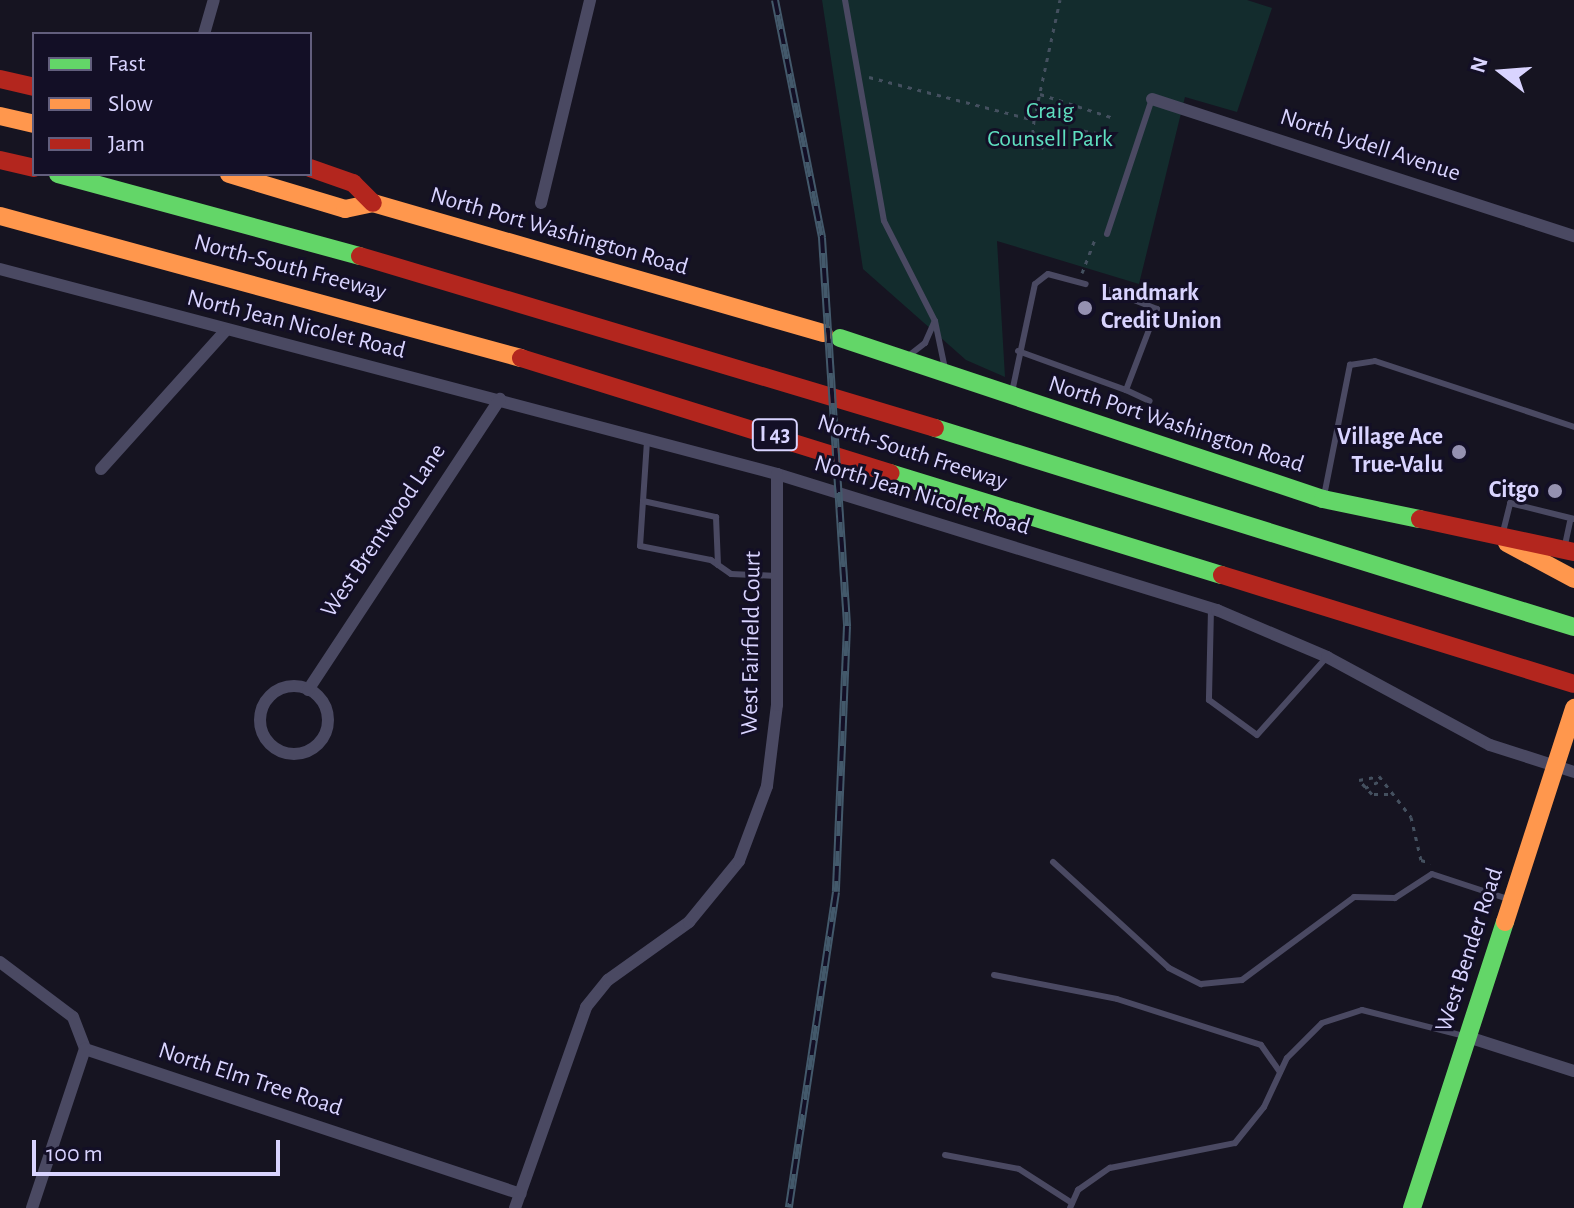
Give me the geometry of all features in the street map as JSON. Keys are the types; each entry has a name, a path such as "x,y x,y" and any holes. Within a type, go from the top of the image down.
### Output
{"main road":[{"path":"0,79 32,87"},
{"path":"0,116 32,124"},
{"path":"0,160 32,168"},
{"name":"North Port Washington Road","path":"312,169 353,183 373,203"},
{"name":"North-South Freeway","path":"65,176 537,304 1567,624"},
{"name":"North Port Washington Road","path":"236,176 345,209 373,203 832,336 1323,499 1501,540 1569,551"},
{"name":"North-South Freeway","path":"0,216 455,338 1574,684"},
{"name":"North Port Washington Road","path":"1501,540 1574,579"},
{"name":"West Bender Road","path":"1412,1208 1574,708"}],"street":[{"path":"205,32 214,0"},
{"path":"541,203 590,0"},
{"name":"North Lydell Avenue","path":"1152,99 1574,236"},
{"name":"North Jean Nicolet Road","path":"0,269 777,474 1211,608 1327,657 1429,717 1574,772"},
{"path":"101,469 226,330"},
{"name":"West Brentwood Lane","path":"308,690 500,399"},
{"name":"West Fairfield Court","path":"515,1208 586,1007 608,980 689,922 739,861 769,773 777,705 777,474"},
{"path":"308,690 328,717 322,739 304,753 281,752 265,738 263,707 277,691 308,690"},
{"path":"0,962 73,1017 85,1049 32,1208"},
{"path":"1468,1037 1574,1071"},
{"name":"North Elm Tree Road","path":"85,1049 520,1194"}],"lane":[{"path":"845,0 884,221 935,321 945,373"},
{"path":"1107,234 1152,99"},
{"path":"1012,396 1018,351 1041,277 1086,284"},
{"path":"1106,289 1157,309 1126,390"},
{"path":"905,358 925,343 935,321"},
{"path":"1018,351 1150,401"},
{"path":"1323,499 1350,365 1375,361 1574,427"},
{"path":"647,441 640,546 718,565 731,574 777,576"},
{"path":"643,501 716,517 718,565"},
{"path":"1501,540 1510,503 1572,520 1569,551"},
{"path":"1211,608 1209,700 1257,735 1327,657"},
{"path":"1053,862 1169,968 1201,984 1242,980 1354,897 1395,898 1432,874 1512,900"},
{"path":"994,975 1117,999 1261,1045 1280,1072"},
{"path":"945,1155 1019,1169 1046,1180 1071,1206 1078,1190 1110,1168 1235,1143 1280,1072 1322,1023 1362,1010 1468,1037"}],"path":[{"path":"1044,148 1032,142 1034,120 1060,0"},
{"path":"857,74 1034,120"},
{"path":"1040,94 1114,118"},
{"path":"1074,129 1109,135"},
{"path":"1086,284 1086,251 1107,234"},
{"path":"1382,780 1362,776 1365,788 1371,795 1388,794"},
{"path":"1365,788 1382,780"},
{"path":"1382,780 1388,794 1416,827 1421,860 1435,864"}],"green space":[{"name":"Craig Counsell Park","path":"822,0 1247,0 1272,8 1237,112 1185,97 1139,284 997,241 1005,377 966,360 863,269"}],"railway":[{"path":"775,0 822,238 847,626 836,892 789,1208"}],"traffic: fast":[{"path":"65,176 360,256"},
{"path":"840,338 1323,499 1420,519"},
{"path":"935,428 1574,627"},
{"path":"890,473 1222,575"},
{"path":"1412,1208 1505,922"}],"traffic: slow":[{"path":"0,116 32,124"},
{"path":"236,176 345,209 373,203 824,333"},
{"path":"0,216 521,358"},
{"path":"1507,543 1574,579"},
{"path":"1505,922 1574,708"}],"traffic: jam":[{"path":"0,79 32,87"},
{"path":"0,160 32,168"},
{"path":"312,169 353,183 373,203"},
{"path":"360,256 935,428"},
{"path":"521,358 890,473"},
{"path":"1420,519 1574,552"},
{"path":"1222,575 1574,684"}],"place":[{"name":"Landmark Credit Union","path":"1085,308"},
{"name":"Village Ace True-Valu","path":"1459,452"},
{"name":"Citgo","path":"1555,491"}]}
